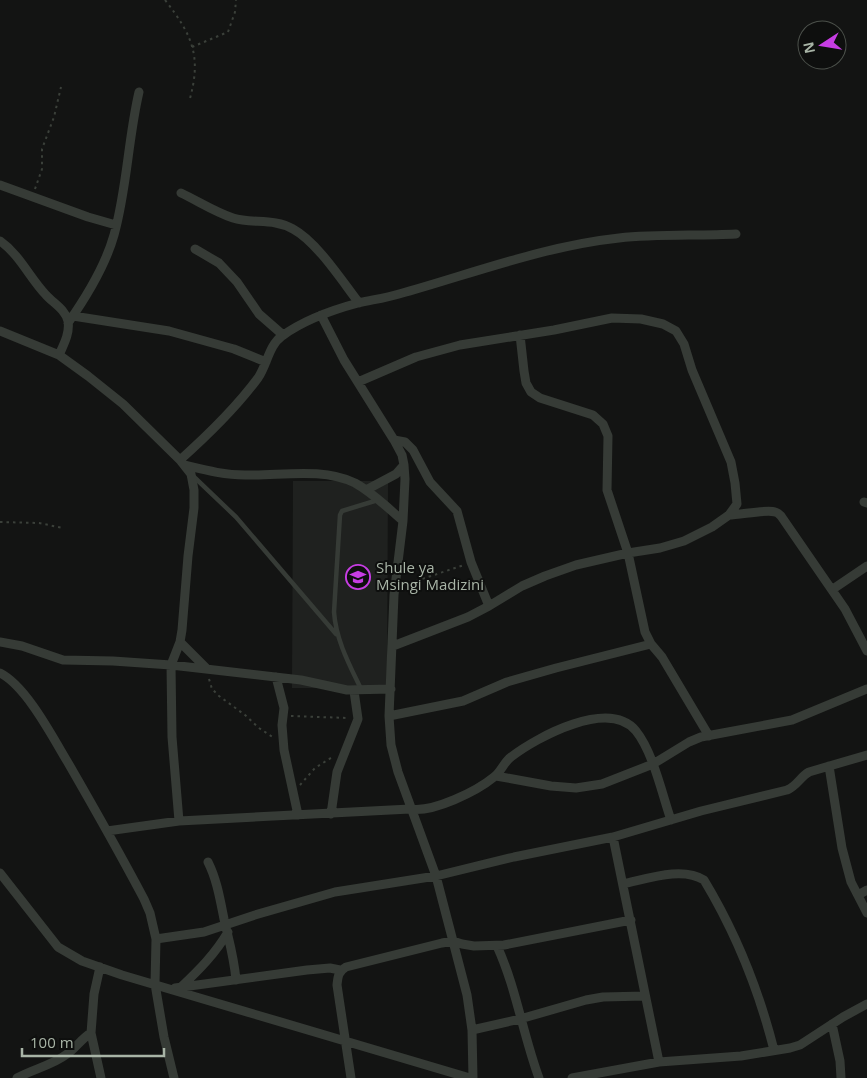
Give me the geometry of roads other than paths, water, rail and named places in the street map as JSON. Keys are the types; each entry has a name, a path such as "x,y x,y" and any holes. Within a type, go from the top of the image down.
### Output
{"street":[{"path":"59,355 68,334 70,320 97,277 113,237 132,120 139,92"},
{"path":"0,185 88,217 116,225"},
{"path":"181,193 233,218 263,221 292,229 305,239 328,263 359,303"},
{"path":"182,463 228,415 260,375 273,346 283,335 321,315 530,256 585,243 627,238 736,234"},
{"path":"0,241 18,257 45,294 70,320 169,331 234,348 266,362"},
{"path":"195,249 218,263 236,282 259,314 283,335"},
{"path":"0,873 58,947 82,961 155,984 176,988 346,1042 472,1078 472,1030 467,995 436,876 410,809 389,732 395,588 403,521 404,465 402,455 394,440 344,360 321,315"},
{"path":"358,382 416,357 460,344 612,318 641,319 663,324 676,331 684,344 692,370 731,462 736,482 737,504 729,515 712,527 684,541 660,548 576,565 545,576 522,586 468,617 393,646"},
{"path":"0,331 59,355 123,404 191,474 194,490 194,508 180,642 171,665 172,737 179,821"},
{"path":"520,335 526,383 532,392 540,398 593,415 603,424 608,436 607,490 628,553 645,632 709,736"},
{"path":"394,440 405,442 412,450 430,482 457,511 471,562 489,606"},
{"path":"182,463 216,473 244,475 313,474 330,476 354,483 366,490 403,521"},
{"path":"366,490 396,474 404,465"},
{"path":"729,515 746,515 770,511 782,516 845,609 867,651"},
{"path":"832,589 867,566"},
{"path":"0,642 22,646 63,660 171,665 276,676 342,690 391,689"},
{"path":"180,642 208,669"},
{"path":"389,716 463,700 508,682 651,644"},
{"path":"0,673 8,677 16,685 41,718 144,899 150,913 156,939 155,984 164,1037 174,1078"},
{"path":"276,676 284,708 282,732 284,752 298,815"},
{"path":"331,814 337,772 358,720 358,690"},
{"path":"496,776 551,786 576,788 602,784 653,764 689,742 709,736 792,720 867,690"},
{"path":"107,831 179,821 410,809 423,810 480,787 496,776 510,758 531,745 572,723 592,719 618,719 635,730 653,764 671,820"},
{"path":"156,939 226,928 255,915 335,892 436,876 613,837 787,790 794,787 802,776 809,772 867,755"},
{"path":"829,766 842,848 851,882 867,913"},
{"path":"613,837 659,1062"},
{"path":"208,862 216,882 234,957 236,980"},
{"path":"623,884 680,873 696,875 704,880 744,958 764,1013 774,1050"},
{"path":"858,895 867,890"},
{"path":"176,988 325,968 340,970 430,945 453,941 474,946 497,946 631,920"},
{"path":"176,988 212,956 226,928"},
{"path":"497,946 509,976 520,1019 539,1078"},
{"path":"100,967 94,994 91,1033 101,1078"},
{"path":"340,970 338,984 351,1078"},
{"path":"472,1030 520,1019 586,1000 612,996 645,996"},
{"path":"572,1078 659,1062 741,1056 800,1046 832,1024 867,1004"},
{"path":"832,1024 840,1061 840,1078"},
{"path":"17,1078 67,1054 91,1033"}],"lane":[{"path":"191,474 236,517 337,635"},
{"path":"358,690 337,635 334,612 340,515 342,511 378,500"}],"place":[{"name":"Shule ya Msingi Madizini","path":"358,577"}]}
